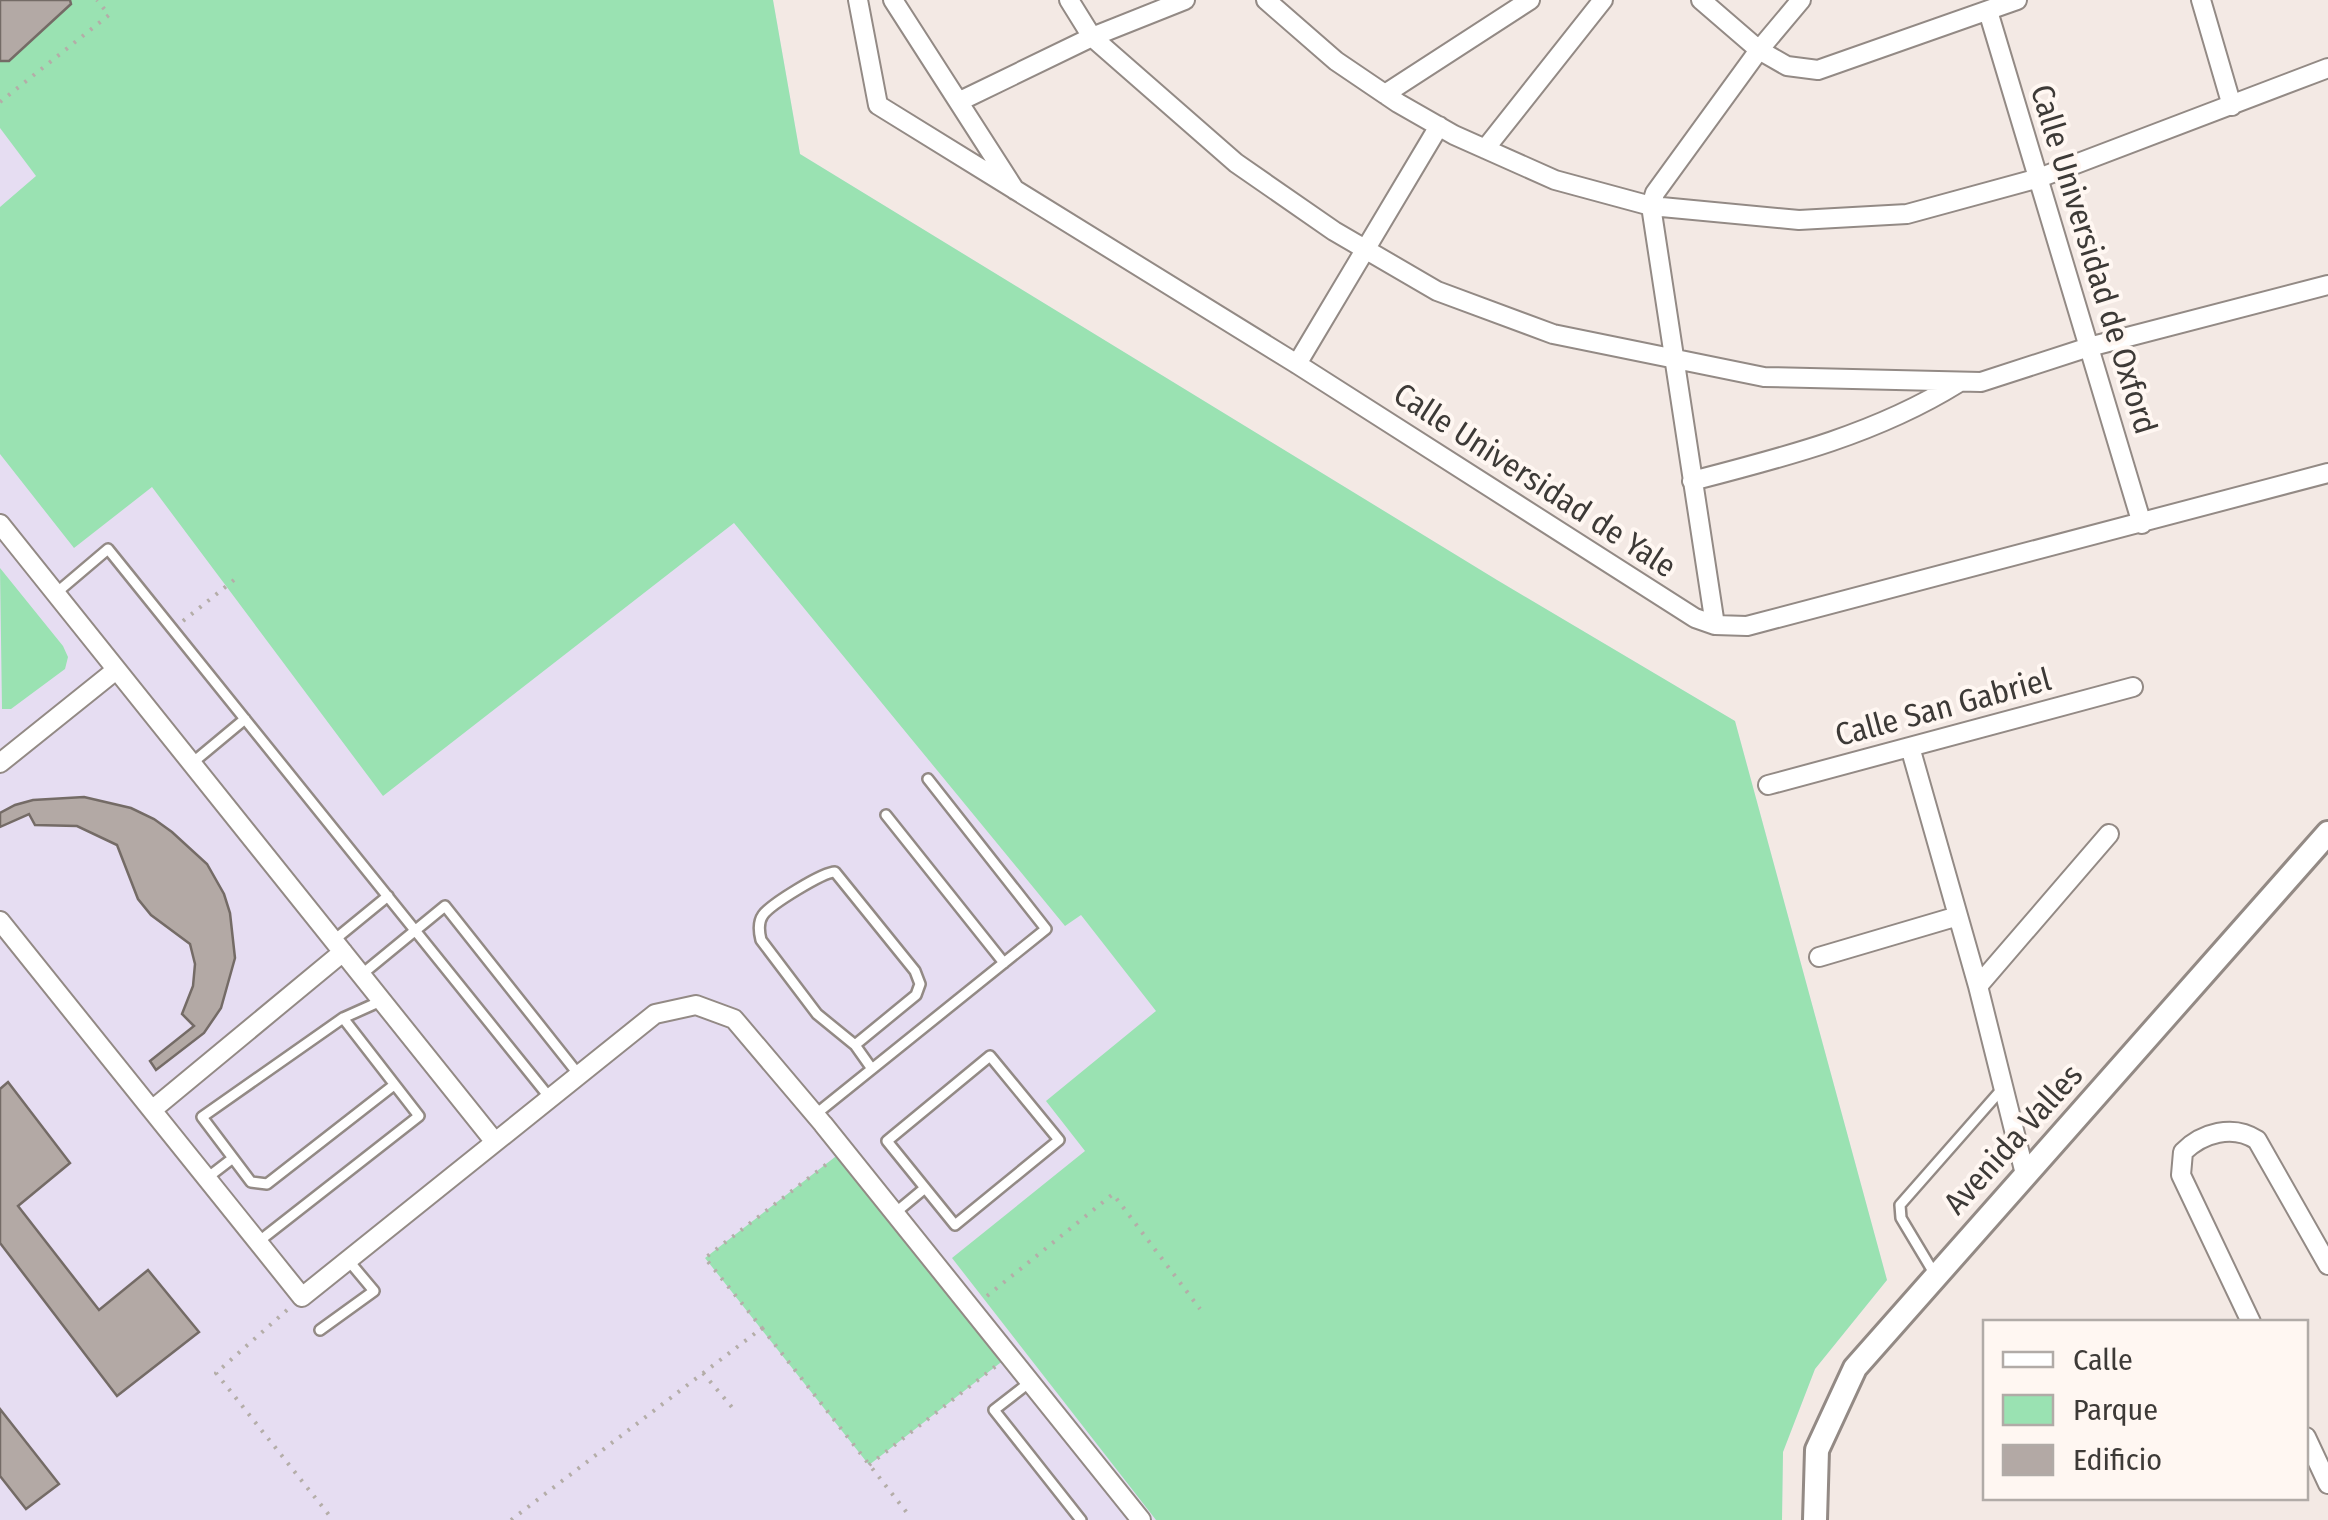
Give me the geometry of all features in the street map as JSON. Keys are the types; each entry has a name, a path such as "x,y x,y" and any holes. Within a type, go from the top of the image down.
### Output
{"main road":[{"name":"Avenida Valles","path":"1815,1520 1817,1450 1855,1368 2328,833"}],"street":[{"name":"Calle Universidad de Yale","path":"858,0 878,106 1298,364 1695,618 1715,626"},
{"path":"893,0 1015,190"},
{"path":"1069,0 1092,36 1236,163 1366,250 1437,292 1553,334 1764,378 1981,382 2089,347 2328,284"},
{"path":"960,101 1092,36 1185,0"},
{"path":"1266,0 1336,60 1385,94 1439,126 1555,180 1651,206 1799,220 1907,214 2039,178 2328,68"},
{"path":"1385,94 1530,0"},
{"path":"1485,149 1603,0"},
{"path":"1701,0 1759,50 1787,66 1818,70 2017,0"},
{"path":"1801,0 1759,50 1655,193 1651,206 1715,626 1747,626 2328,473"},
{"path":"2201,0 2232,106"},
{"name":"Calle Universidad de Oxford","path":"1988,11 2142,524"},
{"path":"1298,364 1439,126"},
{"path":"1692,481 1853,435 1920,406 1959,382"},
{"path":"0,524 495,1142"},
{"path":"0,761 116,670"},
{"name":"Calle San Gabriel","path":"1768,785 2133,687"},
{"path":"1910,747 1978,986 2025,1174"},
{"path":"1978,986 2108,834"},
{"path":"1818,957 1958,916"},
{"path":"0,920 7,944 152,1110 302,1297 654,1014 696,1005 734,1019 816,1114 1141,1520"},
{"path":"152,1110 338,946"},
{"path":"2250,1320 2181,1175 2183,1152 2197,1138 2233,1131 2246,1132 2257,1140 2328,1265"},
{"path":"2308,1441 2328,1484"}],"lane":[{"path":"55,594 108,548 550,1098"},
{"path":"192,764 245,719"},
{"path":"816,1114 1046,929 928,779"},
{"path":"886,815 1004,964"},
{"path":"855,1045 916,995 920,984 915,971 835,872 823,872 763,915 761,940 817,1014 855,1045 872,1069"},
{"path":"338,946 388,896"},
{"path":"361,975 445,906 579,1075"},
{"path":"382,1001 342,1018 202,1117 251,1182 267,1184 394,1085"},
{"path":"258,1242 418,1116 342,1018"},
{"path":"990,1056 1058,1140 955,1225 925,1188 887,1141 990,1056"},
{"path":"1936,1276 1901,1218 1900,1205 2002,1089"},
{"path":"207,1178 232,1158"},
{"path":"895,1213 925,1188"},
{"path":"320,1330 374,1291 348,1260"},
{"path":"1030,1382 994,1410 1081,1520"}],"path":[{"path":"0,102 109,15 97,0"},
{"path":"174,629 234,580"},
{"path":"844,1150 705,1258 908,1514"},
{"path":"972,1308 1113,1194 1200,1308"},
{"path":"302,1297 216,1373 334,1520"},
{"path":"512,1520 762,1328"},
{"path":"870,1465 1010,1356"},
{"path":"703,1373 736,1412"}],"shaded area":[{"path":"0,0 773,0 800,154 1735,721 1887,1280 1815,1369 1783,1452 1782,1520 0,1520"}],"green space":[{"path":"0,0 773,0 800,154 1735,721 1887,1280 1815,1369 1783,1452 1782,1520 1156,1520 952,1258 1085,1151 1046,1101 1156,1011 1081,915 1065,926 734,523 383,796 152,487 74,548 0,454 0,207 36,176 0,128"},
{"path":"0,568 68,657 65,669 11,709 2,709"},
{"path":"844,1150 1009,1356 869,1465 705,1258"}],"building":[{"path":"0,0 70,0 71,4 9,61 0,61"},
{"path":"84,797 131,808 172,832 207,864 230,913 235,958 221,1008 204,1033 156,1070 150,1061 194,1026 182,1014 193,986 195,964 190,944 151,915 138,899 117,845 77,826 35,825 29,814 0,827 0,813 15,805"},
{"path":"8,1082 70,1163 18,1206 99,1310 148,1270 199,1332 117,1396 0,1243 0,1089"},
{"path":"0,1409 59,1484 26,1509 0,1476"}]}
